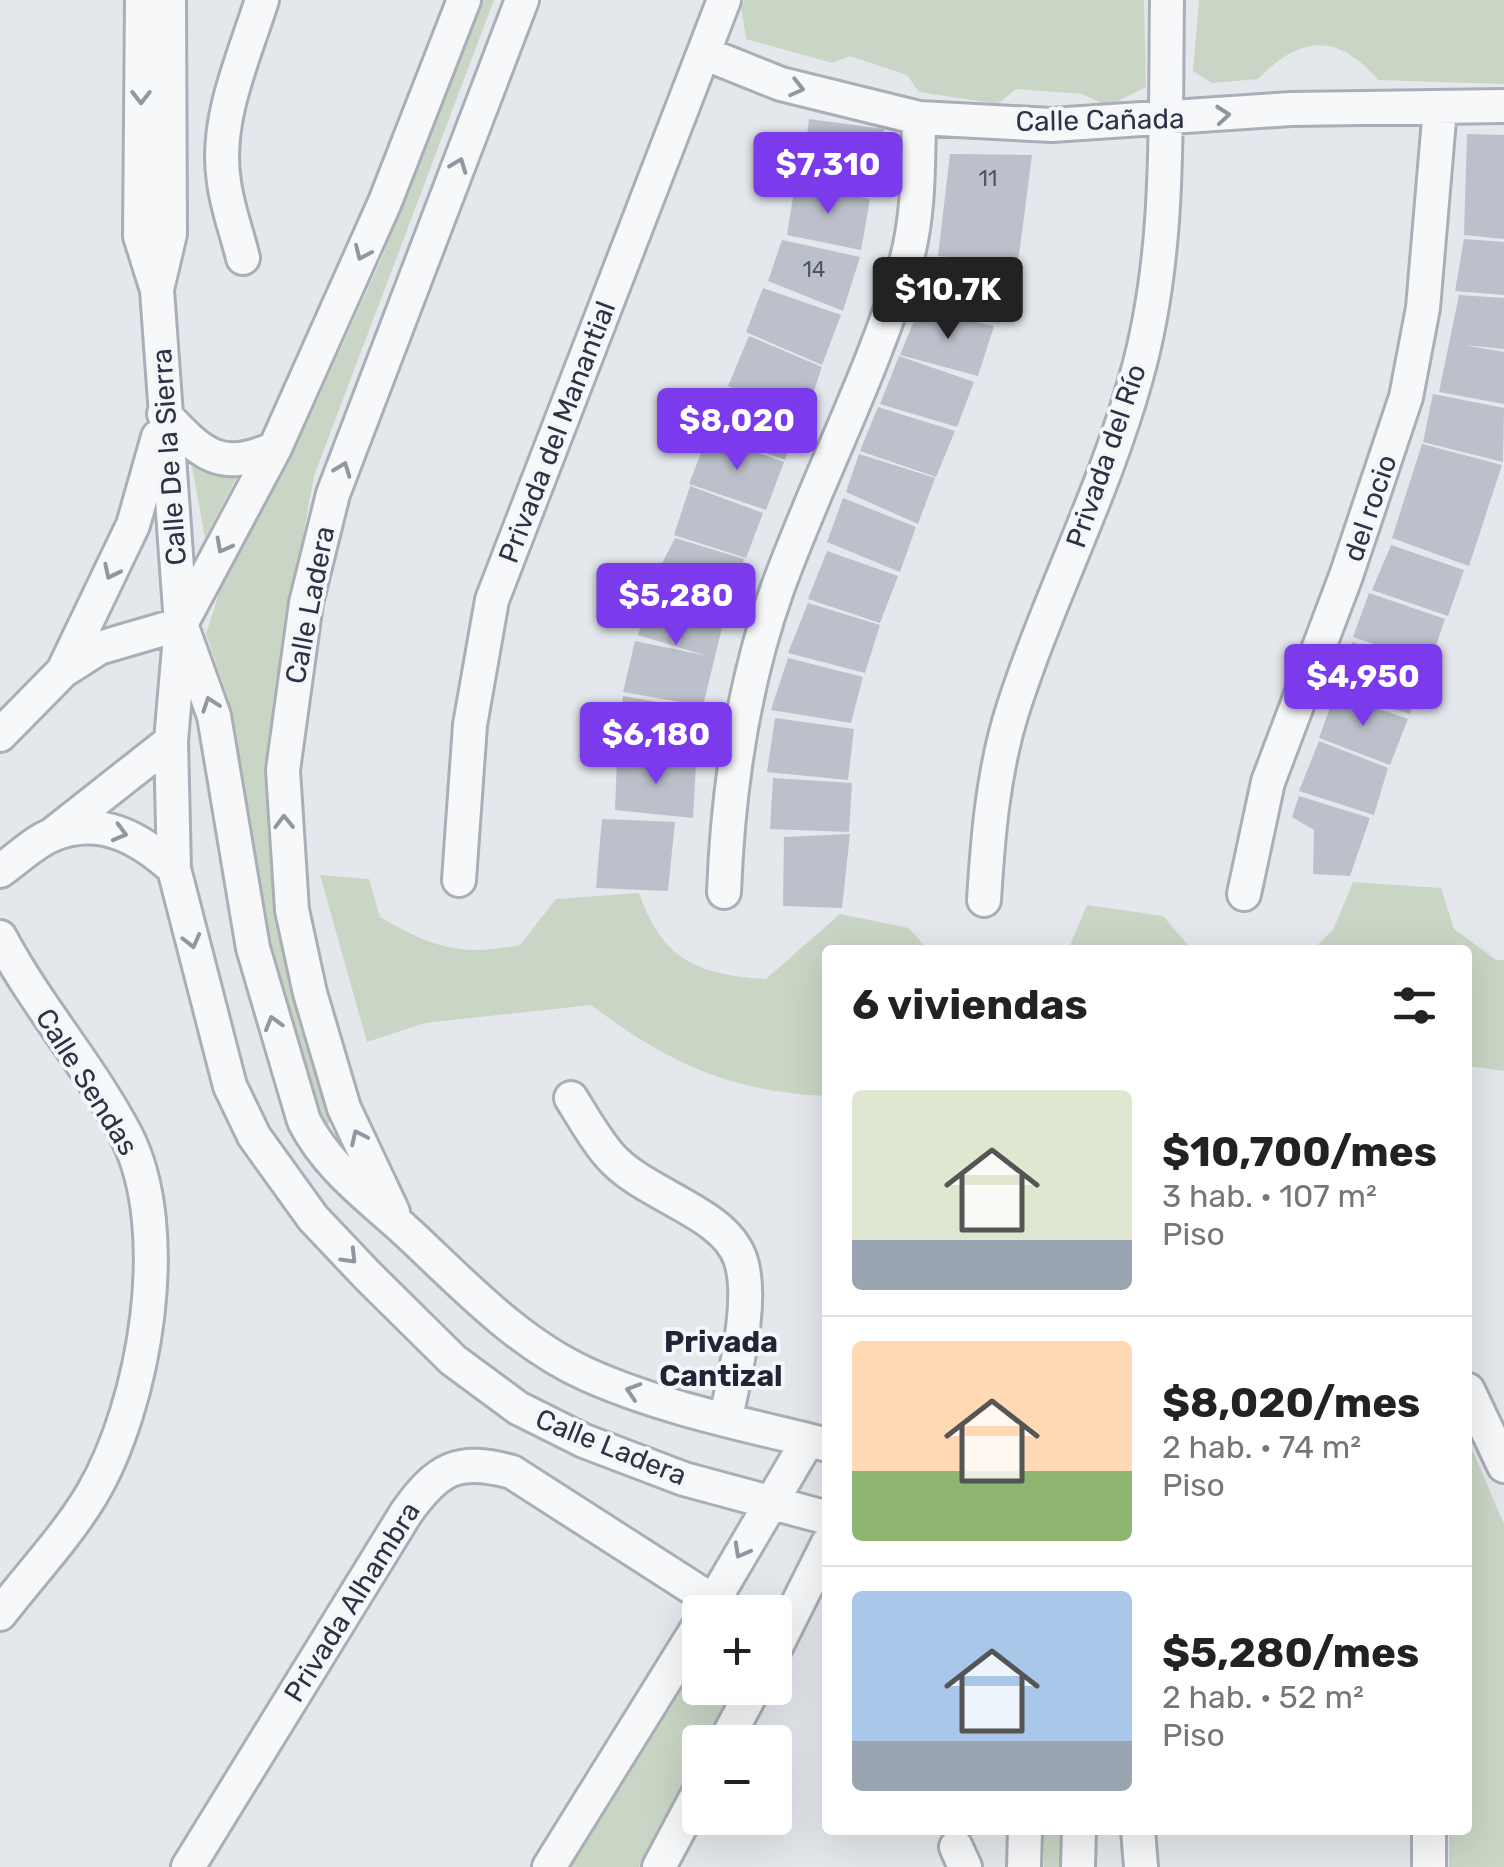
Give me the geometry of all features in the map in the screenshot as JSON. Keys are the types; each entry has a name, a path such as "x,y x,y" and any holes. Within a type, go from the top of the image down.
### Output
{"street":[{"name":"Calle De la Sierra","path":"142,0 140,236 157,290 181,624"},
{"name":"Calle De la Sierra","path":"157,290 170,234 169,0"},
{"path":"243,258 223,180 226,115 262,0"},
{"name":"Calle Ladera","path":"464,0 385,202 275,448 181,624 171,741 174,869 230,1086 254,1136 313,1218 454,1360 518,1408 584,1441 684,1479 822,1516"},
{"name":"Calle Ladera","path":"400,1225 344,1108 310,993 292,910 283,770 306,603 333,494 522,0"},
{"name":"Privada del Manantial","path":"460,880 470,725 492,600 724,0"},
{"name":"Privada del Río","path":"984,900 990,807 1012,713 1121,429 1138,373 1161,255 1167,0"},
{"name":"Calle Cañada","path":"706,54 781,84 918,118 1052,125 1291,110 1504,106"},
{"name":"del rocio","path":"1244,894 1268,782 1346,576 1406,397 1423,308 1440,108"},
{"path":"724,892 727,811 746,705 778,589 906,260 918,190 918,118"},
{"path":"164,414 197,449 215,458 251,459 275,448"},
{"path":"63,671 133,525 164,414"},
{"path":"0,735 63,671 99,648 181,624"},
{"name":"Calle Ladera","path":"181,624 214,716 253,948 304,1121 327,1158 492,1310 544,1350 585,1374 818,1443"},
{"path":"0,871 171,741"},
{"path":"53,834 101,828 141,839 174,869"},
{"name":"Calle Sendas","path":"0,937 25,984 126,1134 141,1168 151,1228 148,1310 129,1405 93,1493 0,1614"},
{"path":"571,1098 610,1156 654,1192 721,1226 741,1258 742,1334 726,1418"},
{"path":"1472,1398 1504,1466"},
{"path":"722,1595 768,1501 818,1443"},
{"name":"Privada Alhambra","path":"188,1867 406,1513 424,1488 446,1470 482,1464 512,1472 687,1595"},
{"path":"792,1612 822,1555"},
{"path":"549,1867 682,1661"},
{"path":"659,1867 682,1824"},
{"path":"1024,1867 1025,1835"},
{"path":"1078,1867 1079,1835"},
{"path":"1138,1835 1141,1867"},
{"path":"1429,1835 1429,1867"}],"green space":[{"path":"477,0 494,0 314,476 273,702 270,811 286,970 331,1121 323,1130 270,973 228,699 206,634 221,587 289,462 381,260"},
{"path":"745,0 1144,0 1146,87 1108,106 1082,94 1016,89 998,104 919,92 907,75 850,56 832,63 746,39 741,6"},
{"path":"1199,0 1504,0 1504,84 1378,80 1348,54 1318,45 1289,54 1258,79 1212,83 1193,71"},
{"path":"192,467 238,475 205,538"},
{"path":"320,875 369,879 380,917 415,936 463,949 520,945 556,899 639,893 648,916 671,949 702,968 742,977 766,979 840,914 909,928 924,945 822,945 822,1096 759,1088 701,1071 647,1043 591,1005 425,1023 367,1042"},
{"path":"1353,882 1441,888 1454,929 1496,960 1504,960 1504,1071 1472,1067 1472,945 1317,945 1333,930"},
{"path":"1087,905 1163,916 1188,945 1070,945"},
{"path":"1472,1449 1504,1524 1504,1867 1449,1867 1449,1835 1472,1835"},
{"path":"682,1674 682,1705 728,1705 716,1725 682,1725 682,1788 639,1867 571,1867"},
{"path":"1043,1835 1065,1835 1065,1867 1044,1867"}],"building":[{"path":"809,119 884,129 875,198 802,175"},
{"path":"1467,134 1504,135 1504,239 1464,235"},
{"path":"950,154 1032,155 1018,263 938,256"},
{"path":"795,185 870,199 861,250 787,235"},
{"path":"1464,239 1504,242 1504,295 1455,291"},
{"path":"782,240 860,257 843,311 768,281"},
{"path":"936,259 1013,268 1000,323 921,308"},
{"path":"763,288 841,315 822,365 746,332"},
{"path":"1459,295 1504,298 1504,349 1464,345 1504,352 1504,404 1439,392"},
{"path":"919,309 994,326 978,376 900,355"},
{"path":"749,336 822,367 806,414 728,386"},
{"path":"899,356 974,382 957,427 880,404"},
{"path":"726,389 800,417 785,460 709,432"},
{"path":"1433,394 1504,408 1503,462 1423,442"},
{"path":"878,407 955,431 936,477 860,451"},
{"path":"708,435 784,462 766,510 689,484"},
{"path":"1422,444 1502,465 1469,566 1392,538"},
{"path":"859,454 935,478 918,524 846,492"},
{"path":"690,486 763,513 746,558 674,535"},
{"path":"843,498 916,527 900,572 827,542"},
{"path":"675,538 744,559 728,604 653,581"},
{"path":"1391,545 1464,570 1448,616 1372,590"},
{"path":"827,551 898,576 880,623 808,599"},
{"path":"653,587 727,607 703,706 623,692 635,641 707,656 638,635"},
{"path":"1369,593 1445,619 1430,663 1353,637"},
{"path":"808,603 880,625 865,673 788,653"},
{"path":"1352,642 1427,666 1410,714 1337,691"},
{"path":"788,658 863,677 851,723 771,710"},
{"path":"1335,694 1408,719 1390,765 1319,738"},
{"path":"623,696 702,710 696,759 618,751"},
{"path":"775,718 854,729 848,780 767,772"},
{"path":"1319,741 1388,768 1374,815 1299,791"},
{"path":"617,758 696,764 693,818 615,810"},
{"path":"773,778 852,783 849,832 770,829"},
{"path":"1299,796 1370,818 1350,876 1313,874 1314,830 1292,817"},
{"path":"602,819 675,822 668,891 596,888"},
{"path":"850,834 842,908 783,906 784,837"}],"district":[{"name":"Privada Cantizal","path":"721,1359"}]}
